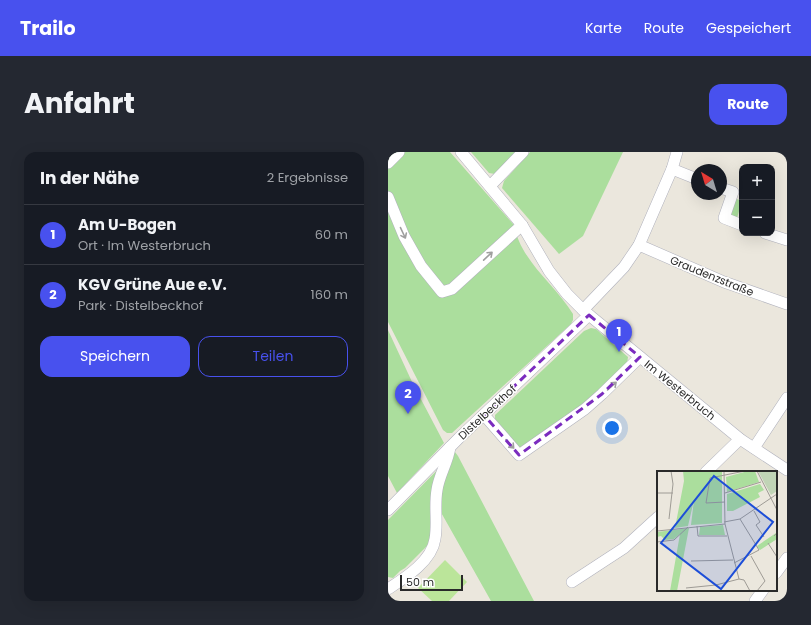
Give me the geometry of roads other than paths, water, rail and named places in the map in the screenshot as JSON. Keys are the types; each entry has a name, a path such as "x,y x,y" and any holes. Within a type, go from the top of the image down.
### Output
{"street":[{"path":"388,163 399,152"},
{"name":"Im Westerbruch","path":"461,152 522,225 549,271 567,294 586,313 740,439 787,470"},
{"path":"490,186 523,152"},
{"name":"Distelbeckhof","path":"388,510 450,446 484,415 586,313 624,267 639,245 672,169 677,152"},
{"path":"672,169 691,177"},
{"path":"727,190 737,194 724,218 739,222"},
{"path":"388,197 404,236 421,266 442,292 452,290 522,225"},
{"path":"774,236 787,240"},
{"name":"Graudenzstraße","path":"639,245 724,282 787,304"},
{"path":"484,415 519,455 585,409 640,357"},
{"path":"754,448 787,398"},
{"path":"707,471 740,439"},
{"path":"388,589 411,574 432,549 435,540 437,489 449,455 450,446"},
{"path":"572,582 624,548 657,518"},
{"path":"755,601 762,591"}],"place":[{"name":"Am U-Bogen","path":"619,352"},
{"name":"KGV Grüne Aue e.V.","path":"408,414"}]}
